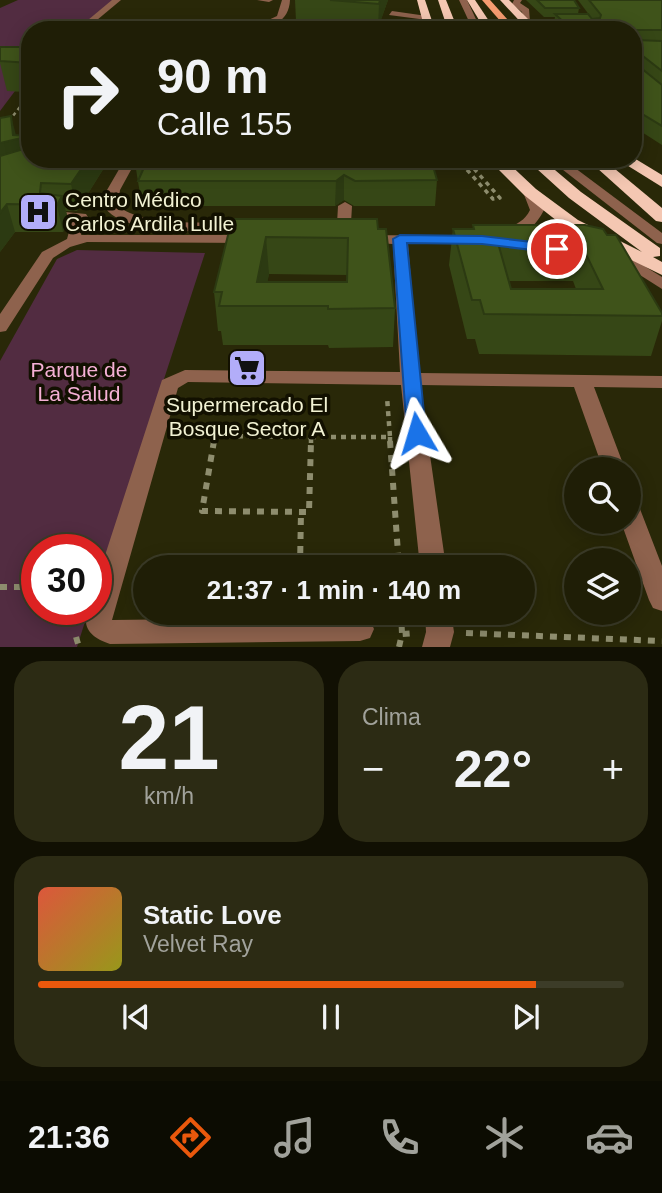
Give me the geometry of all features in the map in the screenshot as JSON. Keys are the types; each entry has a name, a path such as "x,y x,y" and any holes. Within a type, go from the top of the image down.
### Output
{"highway":[{"path":"421,0 428,21"},
{"path":"442,0 450,21"},
{"path":"471,0 484,21"},
{"path":"504,0 527,20"},
{"path":"642,161 662,175"},
{"path":"505,168 530,192 572,224 662,269"},
{"path":"544,168 575,195 662,257"},
{"path":"605,168 662,217"},
{"path":"639,168 662,182"}],"main road":[{"path":"486,0 505,21"}],"street":[{"path":"91,21 117,0"},
{"path":"261,0 269,0"},
{"path":"277,21 287,7 286,0"},
{"path":"454,0 462,21"},
{"path":"463,0 473,21"},
{"path":"518,0 516,4 526,11 527,20"},
{"path":"392,13 427,18"},
{"path":"582,14 587,21"},
{"path":"0,327 42,261 54,249 74,241 269,232 127,218 112,208 110,199 126,168"},
{"path":"567,168 662,240"},
{"path":"583,168 662,228"},
{"path":"482,240 522,229 533,220 537,210 530,192"},
{"path":"331,230 333,215 338,206 344,224 352,231"},
{"path":"54,215 81,217 74,241"},
{"path":"572,224 662,284"},
{"path":"331,230 400,239"},
{"path":"331,230 400,239 482,240 532,245"},
{"path":"400,239 410,379 432,555"},
{"path":"595,257 634,266"},
{"path":"360,629 110,632 102,629 99,616 169,384 173,380 185,376 662,382"},
{"path":"582,381 610,457"},
{"path":"637,534 662,600"}],"path":[{"path":"7,123 21,105"},
{"path":"466,168 493,199 500,198 474,168"},
{"path":"386,379 397,555"},
{"path":"311,436 309,512 202,511 215,436 311,436 390,438"},
{"path":"300,555 301,512"},
{"path":"0,587 21,587"},
{"path":"399,647 402,625"},
{"path":"402,634 438,631 662,641"}],"green space":[{"path":"18,0 114,0 88,21 21,21 21,83 0,111 0,8"},
{"name":"Parque de La Salud","path":"77,250 205,253 112,539 112,534 21,534 21,625 84,625 77,647 0,647 0,361 57,259"}],"building":[{"path":"330,0 380,0 379,4"},
{"path":"537,0 574,0 579,8 545,8"},
{"path":"589,0 662,0 662,30 642,30 642,21 562,21 555,14 588,14 592,19 600,18 601,15"},
{"path":"642,40 662,41 662,71 642,55"},
{"path":"0,47 21,47 21,62 0,61"},
{"path":"642,69 662,85 662,126 642,114"},
{"path":"11,116 13,135 21,135 21,138 0,143 0,118"},
{"path":"21,150 21,168 82,168 71,184 41,183 40,193 62,196 57,205 7,204 0,213 0,156"},
{"path":"144,168 434,168 437,180 355,181 344,175 336,181 138,181"},
{"path":"232,219 377,219 378,229 386,229 395,308 219,306 222,292 214,292","holes":["266,237 348,238 347,282 257,282"]},
{"path":"473,225 585,225 603,229 607,235 616,235 662,316 484,314 480,300 472,300 453,229 474,229","holes":["498,243 581,244 603,289 511,289"]}],"place":[{"name":"Centro Médico Carlos Ardila Lulle","path":"38,212"},
{"name":"Supermercado El Bosque Sector A","path":"247,368"}],"route":[{"path":"417,433 410,379 400,239 482,240 557,249"}]}
